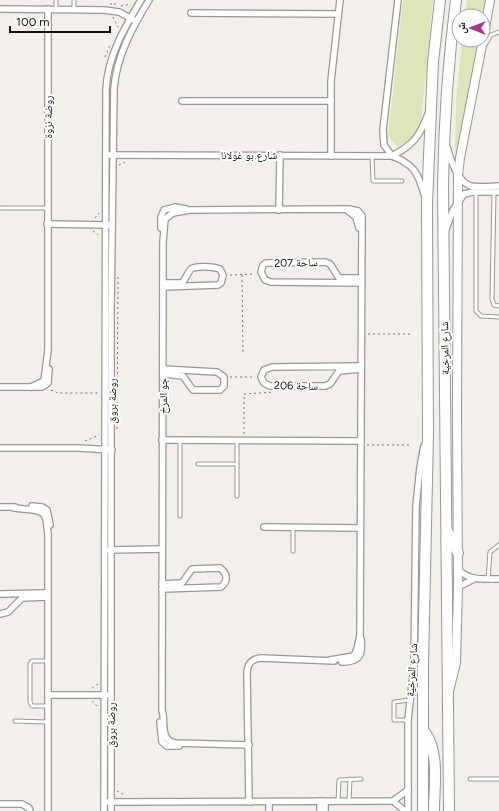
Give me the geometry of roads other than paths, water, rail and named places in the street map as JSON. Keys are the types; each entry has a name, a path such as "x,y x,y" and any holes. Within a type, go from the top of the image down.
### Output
{"highway":[{"name":"شارع المرخية","path":"424,811 428,434 427,204 433,62 440,0"},
{"name":"شارع المرخية","path":"449,811 444,136 449,62 456,0"},
{"path":"447,528 458,553"},
{"path":"424,731 430,739 434,755 434,811"}],"main road":[{"name":"شارع المرخية","path":"447,697 456,663 458,587 458,175 482,48"}],"street":[{"name":"روضة بروق","path":"111,811 112,447 110,225 106,155 107,77 117,43 141,0"},
{"name":"روضة بروق","path":"104,811 104,448 114,78 124,47 149,0"},
{"path":"331,156 331,101 337,14 340,0"},
{"path":"398,0 383,134 384,145 392,156 412,144 423,127 431,106"},
{"path":"0,9 109,10 130,18 136,22"},
{"name":"روضة نزوة","path":"31,387 44,381 48,350 48,9"},
{"path":"192,13 337,14"},
{"path":"182,101 331,101"},
{"path":"444,136 458,175 470,186 499,186"},
{"name":"شارع بو غولانا","path":"106,155 392,156 411,166 418,176 427,204"},
{"path":"279,210 280,155"},
{"path":"444,236 458,200 464,194 476,192 497,192"},
{"name":"جو المرخ","path":"190,210 279,210 347,210 354,215 358,221 361,248 360,635 354,656 330,660 257,658 249,664 247,675 249,745 193,744 175,742 167,739 164,733 162,710 163,242 165,222 167,216 173,213 190,210"},
{"path":"47,224 110,225"},
{"name":"ساحة 207","path":"270,263 328,263 341,278 360,280 327,282 271,282 265,280 262,274 264,265 270,263"},
{"path":"198,267 217,268 220,269 224,275 222,283 218,285 194,287 163,285 179,284 184,281 191,270 198,267"},
{"path":"327,282 332,278 334,271"},
{"path":"187,276 194,287"},
{"name":"روضة نزوة","path":"31,387 40,388 46,386 49,379 48,350"},
{"path":"326,366 331,371 333,378"},
{"name":"ساحة 206","path":"326,366 361,367 341,369 327,386 274,386 264,383 261,377 264,370 269,368 326,366"},
{"path":"187,381 190,375 195,371"},
{"path":"163,372 217,372 224,377 224,386 217,390 196,391 191,388 187,381 180,375 163,372"},
{"path":"0,387 31,387"},
{"name":"شارع المرخية","path":"406,811 408,790 408,720 414,665 416,506 420,468 428,434"},
{"path":"162,440 244,440 360,443"},
{"path":"0,448 112,447"},
{"path":"0,507 34,510 43,513 48,534 48,811"},
{"path":"264,527 360,528"},
{"path":"105,550 162,549"},
{"path":"220,568 226,575 226,580 221,587 194,588 162,586 182,583 187,579 190,572 195,569 220,568"},
{"path":"458,569 465,576 475,579 499,579"},
{"path":"187,579 194,588"},
{"path":"458,587 475,579"},
{"path":"3,594 47,595"},
{"path":"3,594 13,606"},
{"path":"0,614 8,612 22,598 47,595"},
{"path":"48,695 111,695"},
{"path":"249,745 249,802"},
{"path":"104,801 393,801 408,790"},
{"path":"320,811 322,801"},
{"path":"322,801 325,811"},
{"path":"393,801 406,811"},
{"path":"269,802 269,811"},
{"path":"0,804 22,804 29,808 30,811"}],"lane":[{"path":"56,0 56,9"},
{"path":"74,0 74,9"},
{"path":"480,60 487,40 491,35 499,32"},
{"path":"372,155 373,181 402,182"},
{"path":"476,192 476,311 482,316 499,318"},
{"path":"497,192 494,205 492,300 494,305 499,306"},
{"path":"494,205 499,205"},
{"path":"1,208 48,208"},
{"path":"180,440 180,516"},
{"path":"237,440 237,496"},
{"path":"198,464 237,464"},
{"path":"293,527 293,551"},
{"path":"488,579 490,552 499,545"},
{"path":"47,706 31,705 30,695 31,662 48,661"},
{"path":"408,720 394,720 394,702 410,700"},
{"path":"15,721 47,722"},
{"path":"349,802 350,779"},
{"path":"338,802 339,780 361,779"},
{"path":"470,779 499,779"}]}
